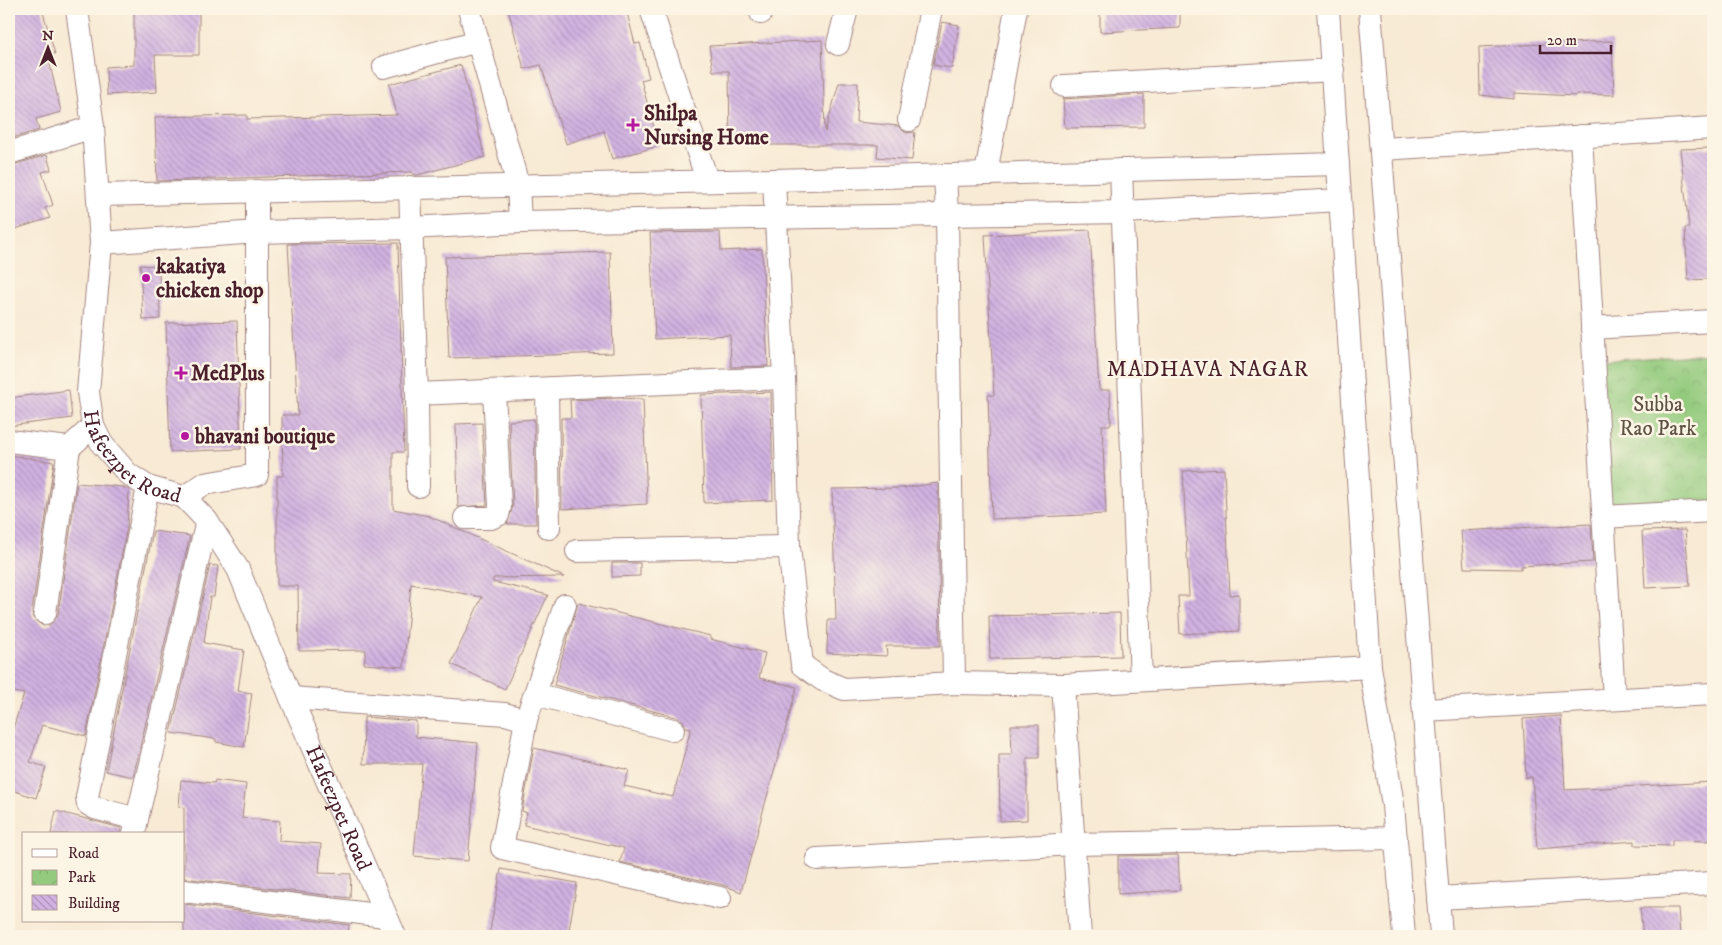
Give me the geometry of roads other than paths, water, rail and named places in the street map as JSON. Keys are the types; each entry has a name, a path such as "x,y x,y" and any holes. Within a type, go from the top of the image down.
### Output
{"street":[{"name":"Hafeezpet Road","path":"77,9 93,127 101,242 88,392 93,426 102,444 128,474 148,488 184,497 207,521 238,570 291,698 395,936"},
{"path":"469,9 518,185 520,222"},
{"path":"650,9 707,180"},
{"path":"838,44 847,9"},
{"path":"908,120 932,9"},
{"path":"986,173 1016,9"},
{"path":"1328,9 1334,70 1340,200 1370,667 1393,805 1404,936"},
{"path":"1370,9 1383,149 1441,936"},
{"path":"384,68 478,42"},
{"path":"1064,86 1334,70"},
{"path":"9,154 93,127"},
{"path":"1383,149 1713,128"},
{"path":"1581,136 1614,699"},
{"path":"98,195 774,180 1338,164"},
{"path":"1121,170 1140,680"},
{"path":"944,175 947,215 954,683"},
{"path":"774,180 784,378 789,547 802,665 823,680 844,688 954,683 1063,685 1370,667"},
{"path":"410,187 418,486"},
{"path":"184,497 204,484 257,475 257,191"},
{"path":"101,242 258,232 411,228 520,222 1124,212 1340,200"},
{"path":"1592,328 1713,321"},
{"path":"417,394 784,378"},
{"path":"547,389 550,528"},
{"path":"465,518 491,518 498,515 500,507 494,391"},
{"path":"45,613 69,448 93,426"},
{"path":"9,441 69,448"},
{"path":"148,488 87,797 88,804 135,826 207,521"},
{"path":"1603,517 1713,511"},
{"path":"577,550 789,547"},
{"path":"565,605 526,720 502,848 720,898"},
{"path":"1063,685 1080,936"},
{"path":"535,694 673,730"},
{"path":"1424,710 1713,694"},
{"path":"291,698 505,714 526,720"},
{"path":"817,859 1074,844 1396,838"},
{"path":"1402,912 1438,904 1713,883"},
{"path":"185,892 385,916"}],"place":[{"name":"Shilpa Nursing Home","path":"633,125"},
{"name":"kakatiya chicken shop","path":"146,278"},
{"name":"MedPlus","path":"181,373"},
{"name":"bhavani boutique","path":"185,436"}],"district":[{"name":"MADHAVA NAGAR","path":"1208,368"}],"park label":[{"name":"Subba Rao Park","path":"1658,416"}]}
